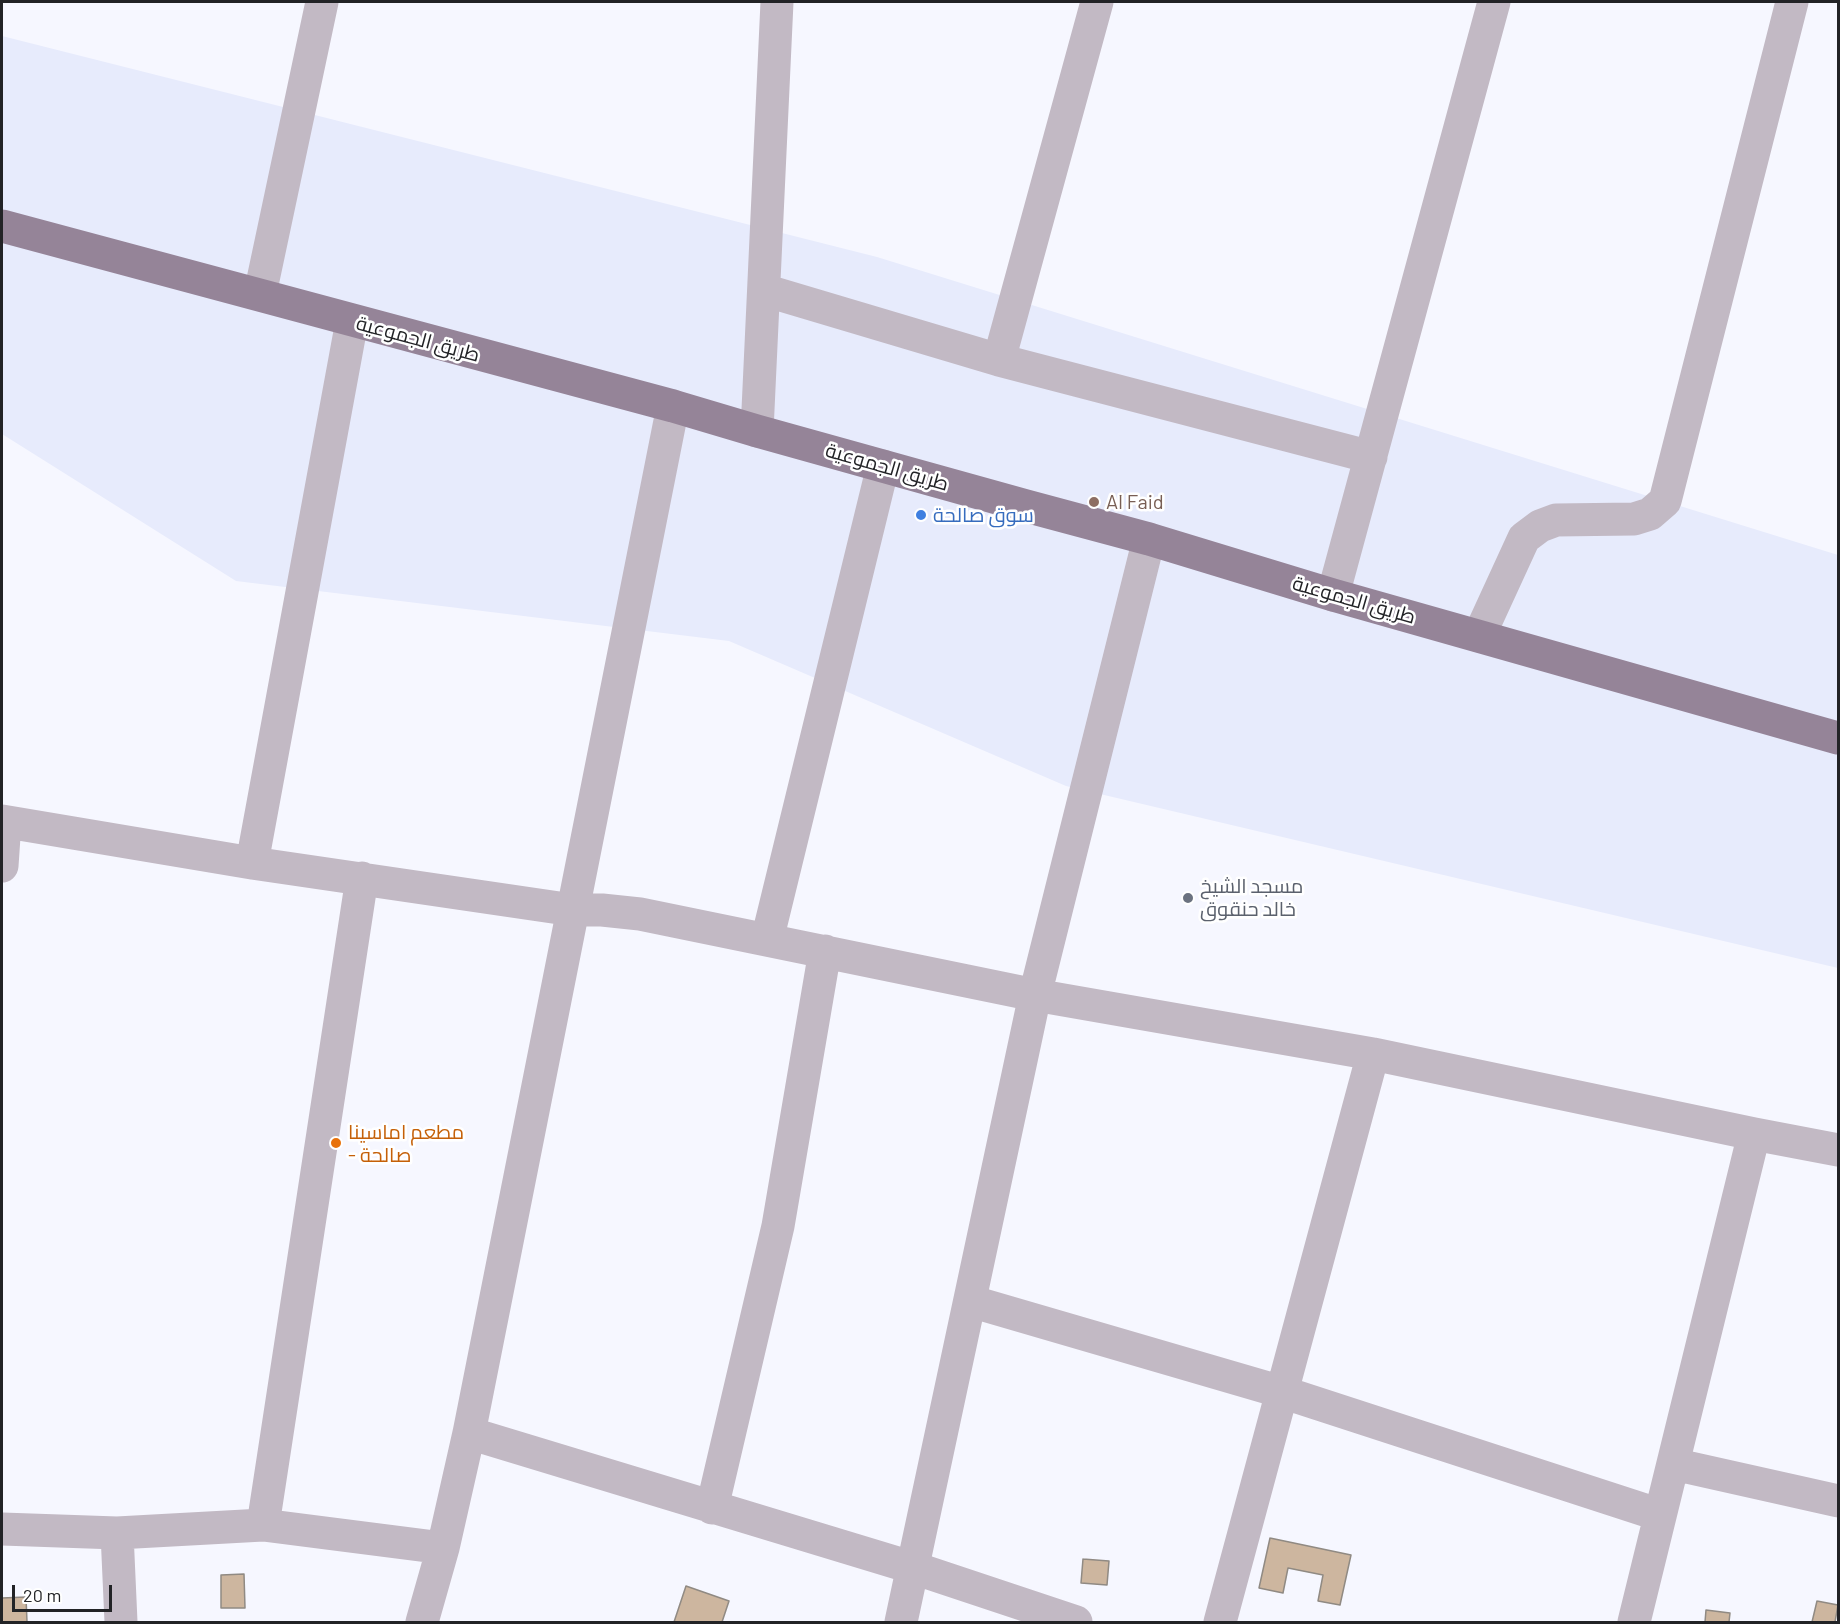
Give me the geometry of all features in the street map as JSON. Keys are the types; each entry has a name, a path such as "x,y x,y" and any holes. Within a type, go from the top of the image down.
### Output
{"main road":[{"name":"طريق الجموعية","path":"2,226 673,406 1026,506 1149,538 1333,595 1839,738"}],"street":[{"path":"260,294 322,2"},
{"path":"757,431 777,2"},
{"path":"999,360 1097,2"},
{"path":"1333,595 1494,2"},
{"path":"1479,636 1524,538 1540,526 1556,520 1634,519 1650,514 1665,501 1792,2"},
{"path":"764,290 999,360 1371,457"},
{"path":"252,863 352,321"},
{"path":"422,1623 443,1548 469,1433 673,406"},
{"path":"767,939 883,466"},
{"path":"901,1623 1035,995 1149,538"},
{"path":"2,866 3,821 252,863 573,910 639,914 1035,995 1373,1054 1839,1150"},
{"path":"263,1525 362,878"},
{"path":"712,1508 778,1226 825,951"},
{"path":"1220,1623 1373,1054"},
{"path":"1634,1623 1754,1134"},
{"path":"970,1301 1282,1392 1660,1515"},
{"path":"469,1433 914,1568 1076,1623"},
{"path":"1673,1464 1839,1501"},
{"path":"2,1529 117,1533 263,1525 443,1548"},
{"path":"117,1533 121,1623"}],"shaded area":[{"name":"سوق صالحة","path":"2,36 877,257 1838,555 1838,968 1066,786 729,641 236,581 2,434"}],"building":[{"path":"1270,1538 1351,1555 1340,1605 1318,1601 1323,1575 1288,1568 1283,1593 1259,1588"},
{"path":"1083,1559 1109,1561 1107,1585 1081,1583"},
{"path":"244,1574 245,1608 221,1608 221,1575"},
{"path":"686,1586 729,1601 722,1622 674,1622"},
{"path":"26,1597 27,1622 2,1622 2,1598"},
{"path":"1817,1601 1838,1605 1835,1622 1812,1622"},
{"path":"1706,1610 1730,1613 1729,1622 1705,1622"}],"place":[{"name":"Al Faid","path":"1094,502"},
{"name":"سوق صالحة","path":"921,515"},
{"name":"مسجد الشيخ خالد حنقوق","path":"1188,898"},
{"name":"مطعم اماسينا - صالحة","path":"336,1143"}]}
